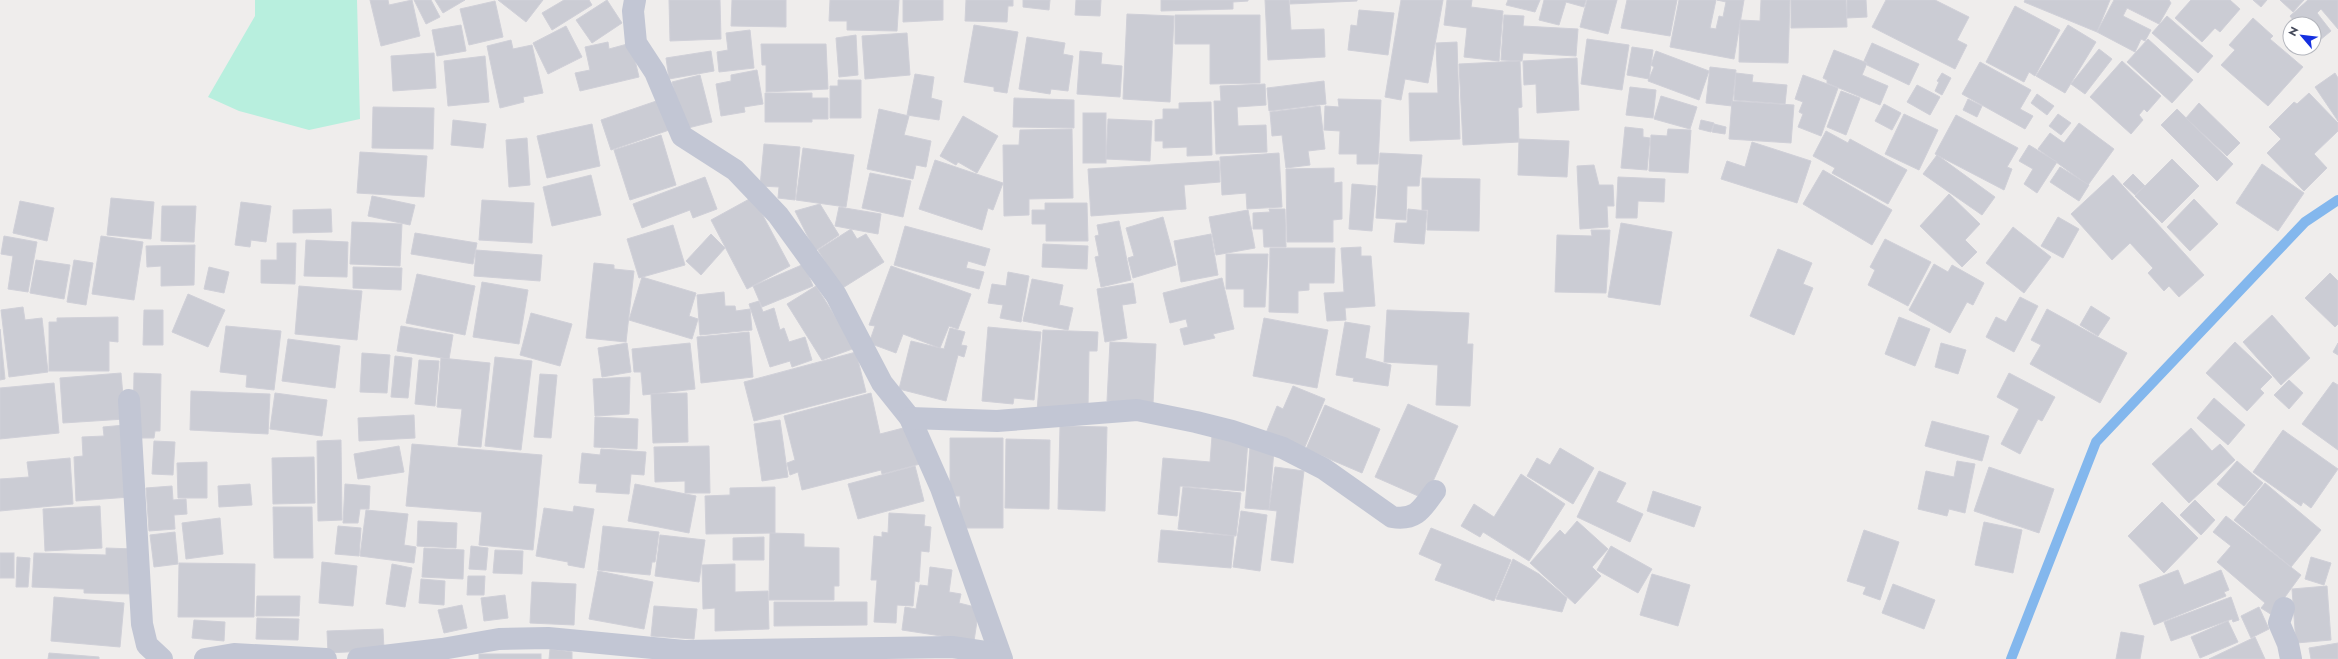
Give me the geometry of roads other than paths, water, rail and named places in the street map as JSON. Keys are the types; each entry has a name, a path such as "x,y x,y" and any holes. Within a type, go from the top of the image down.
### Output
{"street":[{"path":"358,659 442,649 499,639 548,638 684,651 952,647 1000,656 941,488 910,418 882,383 836,295 778,215 736,170 682,136 655,72 636,43 633,11 635,0"},
{"path":"129,400 142,624 148,645 162,659"},
{"path":"910,418 997,421 1137,410 1232,431 1283,448 1324,469 1392,516 1404,519 1416,514 1435,491"},
{"path":"2284,608 2278,623 2288,644 2291,659"},
{"path":"205,659 234,656 326,659"}],"waterway":[{"path":"2011,659 2096,442 2305,222 2338,200"}]}
